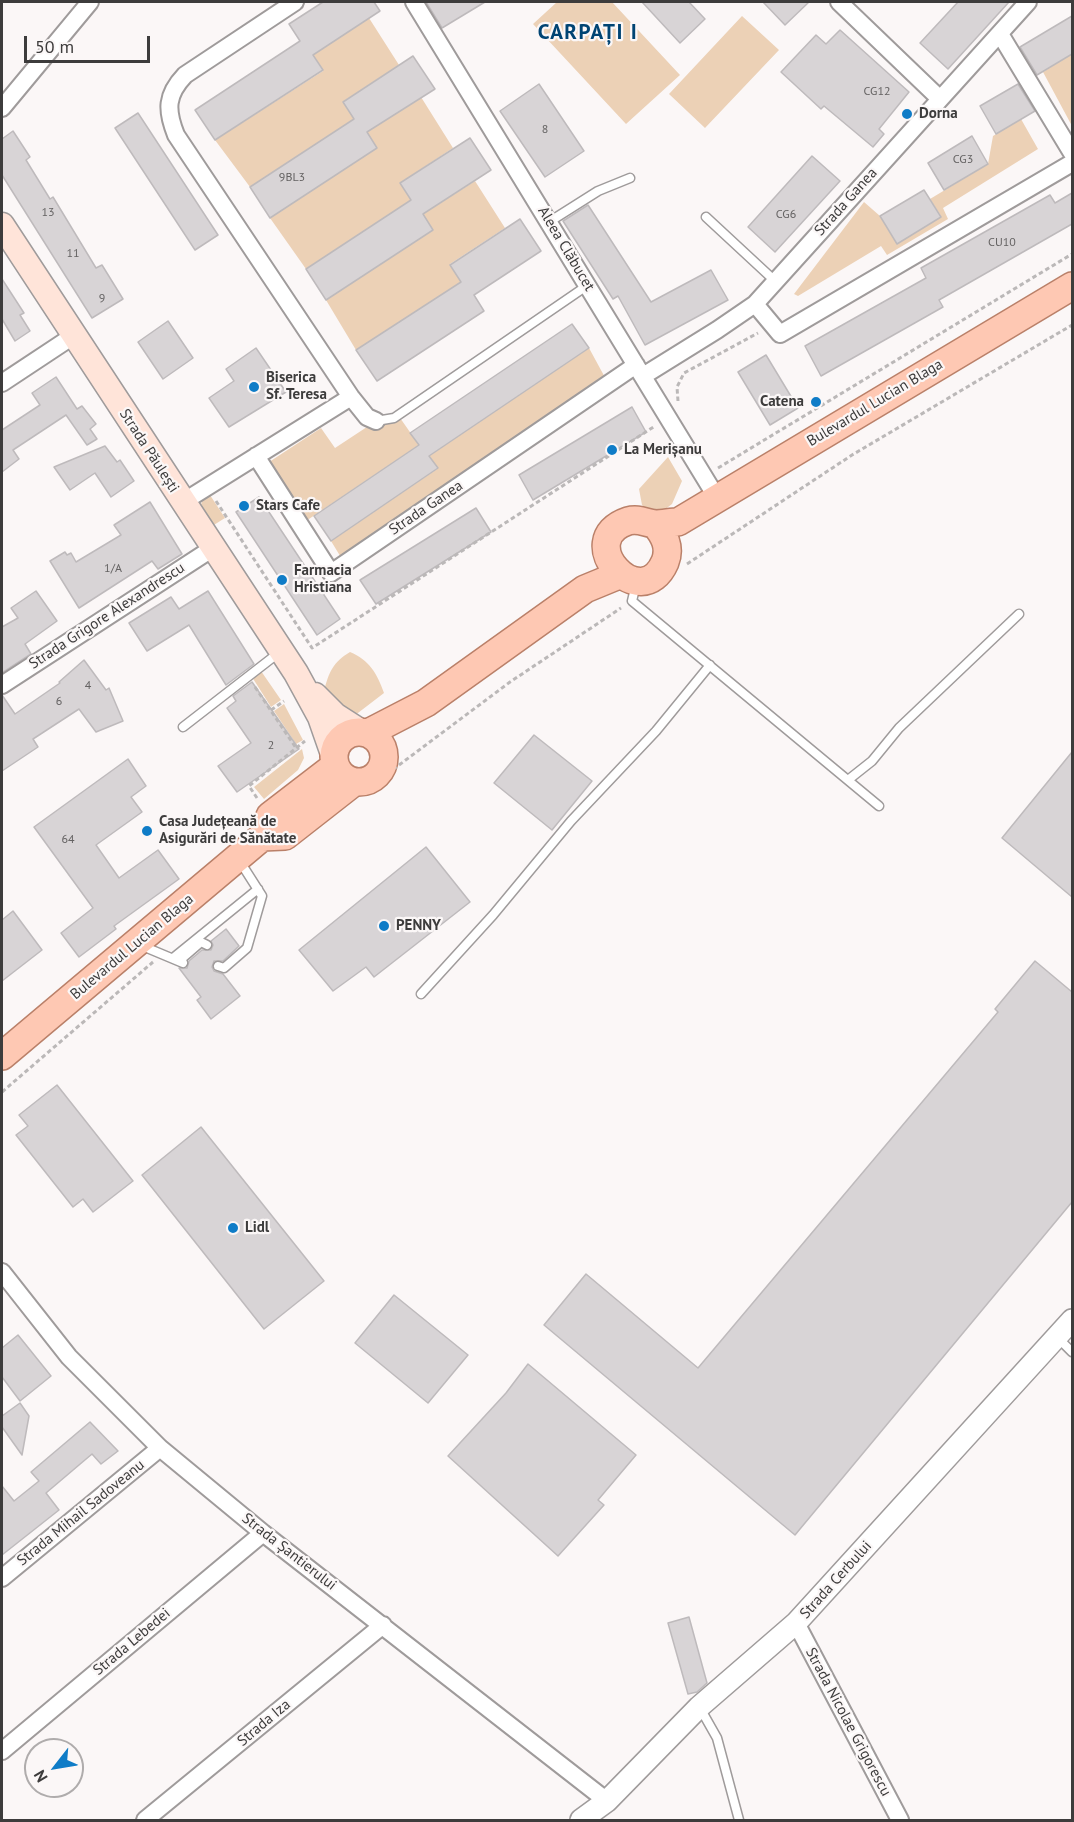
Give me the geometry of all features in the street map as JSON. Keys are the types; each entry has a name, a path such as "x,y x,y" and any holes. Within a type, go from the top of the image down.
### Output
{"main road":[{"name":"Strada Păulești","path":"2,225 298,676 347,774"},
{"name":"Bulevardul Lucian Blaga","path":"347,774 336,746 342,739 405,714 451,686 585,589 624,578 654,575 662,568 666,559 667,530 1072,286"},
{"path":"624,578 609,538 622,524 642,520 667,530"},
{"name":"Strada Păulești","path":"298,676 326,707 364,732"},
{"name":"Bulevardul Lucian Blaga","path":"2,1056 262,837 270,816 347,774 369,781 376,776 383,767 385,758 451,686"},
{"path":"364,732 381,744 385,758"},
{"name":"Bulevardul Lucian Blaga","path":"262,837 285,836 347,774"}],"street":[{"path":"2,108 90,2"},
{"path":"295,2 184,75 168,100 168,116 176,135 351,398 367,417 376,421"},
{"name":"Aleea Clăbucet","path":"414,2 717,498"},
{"path":"840,2 939,98"},
{"name":"Strada Ganea","path":"256,456 331,573 639,370 709,336 755,304 1028,2"},
{"path":"1000,34 1072,153"},
{"path":"755,304 780,334 1072,163"},
{"path":"2,383 73,336"},
{"path":"183,502 351,398"},
{"name":"Strada Grigore Alexandrescu","path":"2,685 213,548"},
{"name":"Strada Șantierului","path":"2,1272 69,1357 160,1448 263,1533 607,1801"},
{"name":"Strada Cerbului","path":"582,1821 607,1801 699,1707 796,1623 1072,1320"},
{"name":"Strada Mihail Sadoveanu","path":"2,1578 160,1448"},
{"name":"Strada Lebedei","path":"2,1751 263,1533"},
{"name":"Strada Nicolae Grigorescu","path":"796,1623 900,1821"},
{"name":"Strada Iza","path":"145,1821 383,1625"}],"lane":[{"path":"549,222 598,191 630,178"},
{"path":"706,217 776,281"},
{"path":"376,421 398,415 588,285"},
{"path":"624,578 710,665 879,806"},
{"path":"848,780 872,760 899,728 1019,614"},
{"path":"183,727 281,650"},
{"path":"421,994 493,915 572,821 656,731 710,665"},
{"path":"221,969 248,948 262,896 238,858"},
{"path":"178,961 258,890"},
{"path":"178,961 204,944 214,931 220,934"},
{"path":"237,943 248,948"},
{"path":"136,944 178,961"},
{"path":"1057,1337 1072,1352"},
{"path":"699,1707 717,1738 739,1821"}],"path":[{"path":"714,461 719,468 1072,254"},
{"path":"211,494 312,648 669,417 681,408 677,387 684,373 772,325"},
{"path":"681,568 852,455 1072,325"},
{"path":"347,774 510,682 624,578"},
{"path":"248,676 296,748"},
{"path":"271,710 284,701"},
{"path":"258,800 249,786 305,741"},
{"path":"2,1092 163,954"}],"shaded area":[{"path":"557,2 612,2 680,75 626,124 533,24"},
{"path":"742,16 779,50 705,128 669,94"},
{"path":"369,18 399,65 344,101 354,119 250,187 215,140 323,71 313,55"},
{"path":"1072,54 1072,126 1043,72"},
{"path":"421,97 453,148 400,183 411,200 306,269 270,218 377,148 367,132"},
{"path":"1021,119 1038,149 943,208 948,219 887,255 881,246 798,296 794,294 864,202 880,216 897,243 941,216 930,199 988,164 993,136"},
{"path":"475,181 505,228 450,264 461,282 356,350 326,300 433,230 423,214"},
{"path":"589,348 608,383 345,564 331,541 437,469 429,456"},
{"path":"398,415 419,445 300,525 263,466 321,428 335,448 376,421"},
{"path":"668,457 682,481 672,504 655,517 642,505 639,489"},
{"path":"210,495 225,518 209,528 200,509 202,501"},
{"path":"350,652 372,668 384,693 354,716 324,691 332,668"},
{"path":"261,671 281,700 271,707 252,677"},
{"path":"284,704 303,740 296,744 274,711"},
{"path":"302,749 304,758 298,770 264,799 254,787"}],"building":[{"path":"323,2 374,2 380,11 313,55 323,70 215,140 195,110 300,41 289,24"},
{"path":"426,2 485,2 442,28"},
{"path":"642,2 689,2 705,19 680,43"},
{"path":"763,2 809,2 785,25"},
{"path":"958,2 1009,2 948,69 920,43"},
{"path":"1072,16 1072,54 1037,75 1020,47"},
{"path":"840,30 909,92 879,129 884,134 873,147 824,106 821,109 781,72 816,35 826,44"},
{"path":"413,56 435,89 367,132 377,148 270,218 250,187 354,119 343,102"},
{"path":"539,84 584,151 545,177 500,111"},
{"path":"1018,84 1035,111 996,134 980,106"},
{"path":"138,113 218,235 195,250 115,128"},
{"path":"13,131 30,157 26,160 50,199 53,197 96,268 102,265 123,299 92,318 2,175 2,139"},
{"path":"972,136 988,164 944,190 928,163"},
{"path":"470,138 491,170 423,214 433,230 326,300 306,269 411,200 400,183"},
{"path":"812,156 840,181 775,252 748,227"},
{"path":"924,190 941,217 897,244 880,216"},
{"path":"1072,193 1072,224 939,300 943,307 821,376 805,346 926,278 921,268 1050,195 1055,203"},
{"path":"588,205 651,302 711,270 728,300 645,345 618,296 613,299 563,221"},
{"path":"520,219 541,251 474,295 484,311 377,381 356,350 461,282 450,265"},
{"path":"2,279 24,313 20,315 30,331 15,341 2,319"},
{"path":"168,321 193,358 163,379 138,342"},
{"path":"572,324 589,348 429,456 438,468 331,541 314,516 419,445 410,433"},
{"name":"Biserica Sf. Teresa","path":"256,348 286,392 229,427 209,398 234,381 226,369"},
{"path":"766,355 798,408 770,425 738,372"},
{"path":"56,377 77,409 82,406 96,424 90,429 97,439 87,445 66,415 13,450 19,459 2,472 2,430 40,405 32,393"},
{"path":"632,407 646,432 533,500 519,475"},
{"path":"105,446 117,462 120,460 134,481 111,497 95,473 70,490 54,467"},
{"path":"259,497 340,619 317,635 236,512"},
{"path":"150,502 182,554 158,569 152,561 79,608 50,561 65,552 67,555 71,553 76,562 121,535 114,525"},
{"path":"476,508 491,532 376,604 360,580"},
{"path":"36,591 57,621 25,644 31,654 2,673 2,627 18,618 11,608"},
{"path":"208,591 254,664 226,685 189,625 147,651 129,623 171,597 179,609"},
{"path":"84,660 106,690 109,688 123,721 96,732 79,709 33,739 38,747 2,771 2,695 15,714 60,683"},
{"path":"252,682 299,749 237,792 218,766 251,743 227,708 236,701 233,696"},
{"path":"534,735 592,781 552,830 494,783"},
{"path":"1072,752 1072,897 1002,838"},
{"name":"Casa Județeană de Asigurări de Sănătate","path":"128,759 146,786 131,797 142,812 96,845 119,878 158,850 179,879 114,926 116,929 79,957 61,933 93,908 34,827"},
{"name":"PENNY","path":"426,847 470,902 374,977 366,967 333,991 299,950"},
{"path":"13,911 42,950 2,981 2,920"},
{"path":"226,929 239,946 223,961 214,961 212,967 214,971 223,974 240,996 211,1019 197,1000 201,997 179,968 187,968 189,961 202,950 211,950 213,945 211,941"},
{"path":"1035,961 1072,992 1072,1202 795,1535 544,1325 586,1274 698,1368 998,1012 995,1009"},
{"path":"57,1085 133,1181 93,1212 83,1199 73,1207 16,1135 28,1126 19,1115"},
{"name":"Lidl","path":"201,1127 324,1281 264,1329 142,1175"},
{"path":"394,1295 468,1355 428,1403 355,1343"},
{"path":"18,1335 51,1376 20,1401 2,1377 2,1348"},
{"path":"528,1364 636,1455 598,1500 604,1505 558,1556 448,1456 506,1393"},
{"path":"20,1403 29,1416 22,1455 2,1427 2,1416"},
{"path":"90,1422 118,1451 101,1464 92,1454 46,1493 59,1510 2,1555 2,1486 14,1501 39,1481 31,1472"},
{"path":"689,1617 707,1683 697,1692 688,1694 668,1623"}],"place":[{"name":"Dorna","path":"907,114"},
{"name":"Biserica Sf. Teresa","path":"254,387"},
{"name":"Catena","path":"816,402"},
{"name":"La Merișanu","path":"612,450"},
{"name":"Stars Cafe","path":"244,506"},
{"name":"Farmacia Hristiana","path":"282,580"},
{"name":"Casa Județeană de Asigurări de Sănătate","path":"147,831"},
{"name":"PENNY","path":"384,926"},
{"name":"Lidl","path":"233,1228"}],"district":[{"name":"CARPAȚI I","path":"588,33"}]}
